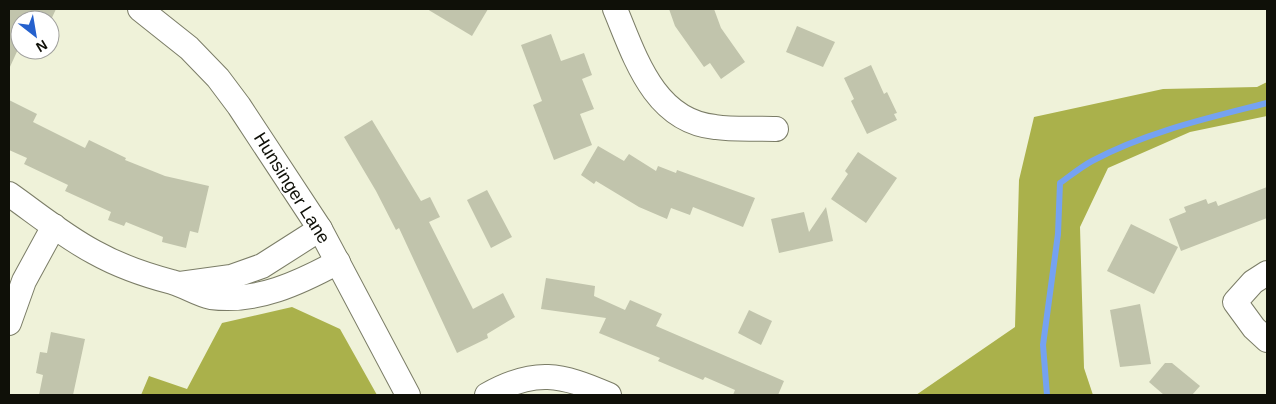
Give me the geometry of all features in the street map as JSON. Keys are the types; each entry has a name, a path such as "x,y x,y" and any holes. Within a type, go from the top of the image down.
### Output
{"street":[{"name":"Hunsinger Lane","path":"140,9 189,48 218,78 281,167 320,228 408,395"},
{"path":"616,9 644,77 659,99 676,112 692,121 714,128 776,129"},
{"path":"9,194 92,252 143,274 178,284 198,294 213,297 244,297 274,292 304,280 338,262"},
{"path":"9,323 24,281 54,226"},
{"path":"178,284 232,277 262,266 320,228"},
{"path":"1267,274 1253,282 1235,302 1254,328 1267,340"},
{"path":"487,395 521,379 551,376 580,382 609,395"}],"green space":[{"path":"1267,82 1267,116 1190,132 1108,168 1080,227 1084,368 1093,395 916,395 1015,327 1019,180 1034,117 1163,89 1257,87"},
{"path":"292,307 340,329 377,395 141,395 149,376 187,389 222,323"}],"building":[{"path":"9,9 56,9 10,10 10,60 13,60 9,69"},
{"path":"427,9 488,9 472,36"},
{"path":"669,9 714,9 721,28 745,62 721,79 710,63 704,67 675,26"},
{"path":"797,26 835,42 823,67 786,52"},
{"path":"551,34 561,61 584,53 592,75 582,79 594,109 580,114 592,145 554,160 533,105 542,101 521,45"},
{"path":"871,65 884,94 887,92 897,113 894,114 897,120 867,134 851,101 854,99 844,78"},
{"path":"9,100 37,114 33,122 85,148 89,140 126,158 125,160 165,176 209,186 198,233 190,231 186,248 162,242 163,237 126,222 124,226 108,220 111,212 65,191 68,185 24,164 27,158 9,150"},
{"path":"372,120 421,201 430,197 440,217 429,222 473,309 503,293 515,317 487,334 488,338 457,353 399,228 396,230 376,191 344,137"},
{"path":"598,146 624,161 629,154 656,171 658,166 676,173 677,170 755,198 743,227 693,207 690,215 671,208 667,219 639,207 596,181 594,184 581,175"},
{"path":"858,152 897,178 866,223 831,199 848,174 845,171"},
{"path":"1267,187 1267,218 1181,251 1169,219 1186,212 1184,207 1206,199 1208,204 1216,201 1218,206"},
{"path":"487,190 512,237 491,248 467,200"},
{"path":"826,207 833,241 779,253 771,219 804,212 809,232"},
{"path":"1131,224 1178,247 1154,294 1107,271"},
{"path":"546,278 595,286 594,296 625,310 630,300 662,314 656,326 784,381 778,395 733,395 735,390 705,377 703,380 658,361 660,358 599,333 606,318 541,309"},
{"path":"1140,304 1151,364 1120,367 1110,310"},
{"path":"749,310 772,321 761,345 738,333"},
{"path":"51,332 85,339 73,395 39,395 43,375 36,373 40,352 47,353"},
{"path":"1165,363 1172,363 1200,386 1192,395 1164,395 1149,382"}],"waterway":[{"path":"1047,395 1043,345 1058,234 1060,183 1092,161 1134,142 1222,114 1267,103"}]}
